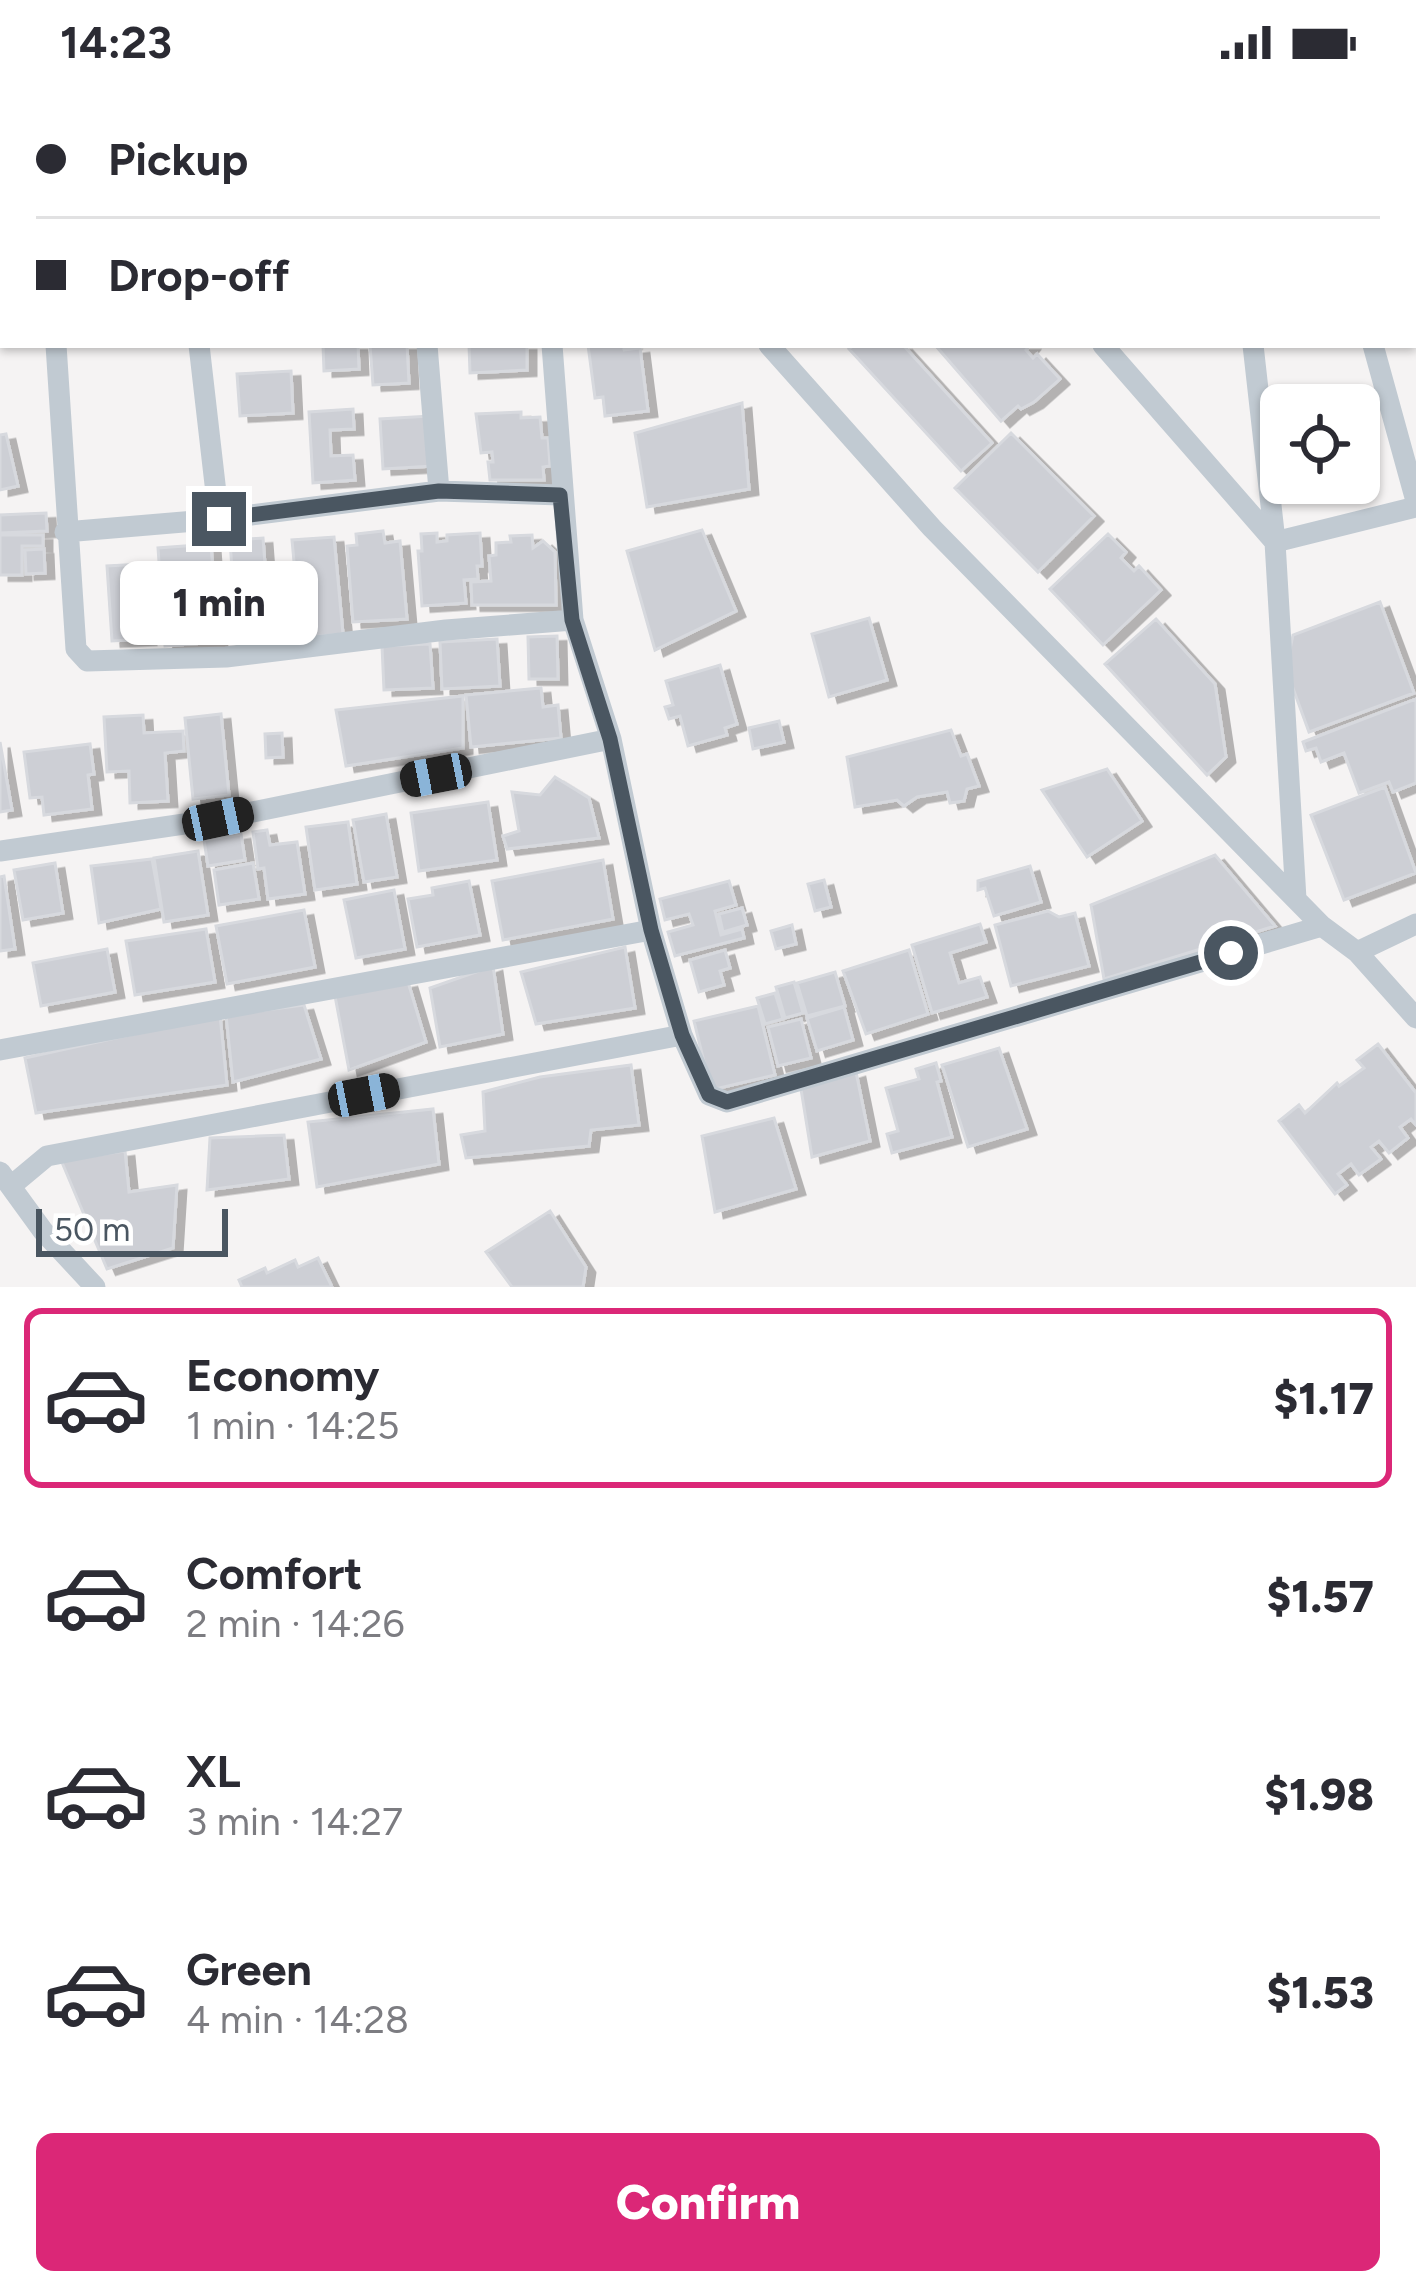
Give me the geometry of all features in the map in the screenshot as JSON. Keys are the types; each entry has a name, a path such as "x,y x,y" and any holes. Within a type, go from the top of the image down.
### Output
{"street":[{"path":"56,348 76,649 87,661 226,657 572,620"},
{"path":"199,348 219,519"},
{"path":"428,348 439,491"},
{"path":"552,348 572,620 610,739 651,930 682,1035 709,1095 727,1102 1322,926"},
{"path":"772,348 932,528 1322,926 1357,952 1416,1018"},
{"path":"1106,348 1275,542"},
{"path":"1252,348 1275,542 1296,899"},
{"path":"1275,542 1416,504 1373,348"},
{"path":"65,532 219,519 439,491 560,495"},
{"path":"0,851 218,819 610,739"},
{"path":"1357,952 1416,924"},
{"path":"0,1050 651,930"},
{"path":"95,1287 43,1231 6,1179 47,1156 682,1035"}],"building":[{"path":"323,348 358,348 359,369 324,371"},
{"path":"370,348 407,348 409,383 373,385"},
{"path":"469,348 527,348 527,370 470,373"},
{"path":"588,348 640,348 648,411 605,416 603,397 595,398"},
{"path":"906,348 992,443 961,471 849,349"},
{"path":"938,348 1028,348 1060,379 1034,402 1021,409 1018,406 1001,421"},
{"path":"291,371 293,413 240,416 237,374"},
{"path":"742,403 749,489 647,507 635,433"},
{"path":"353,409 354,429 330,430 331,456 353,455 355,480 313,483 309,412"},
{"path":"521,412 521,418 540,417 542,438 548,438 550,466 543,467 544,480 490,480 492,452 481,453 476,414"},
{"path":"430,416 433,466 383,469 380,419"},
{"path":"1011,433 1094,516 1038,572 955,488"},
{"path":"6,434 18,486 0,490 0,435"},
{"path":"46,513 47,531 0,533 0,515"},
{"path":"702,530 736,611 655,650 627,551"},
{"path":"383,531 385,543 400,541 407,619 353,622 347,546 357,545 356,534"},
{"path":"437,533 437,542 447,541 447,535 480,533 482,566 477,566 478,579 464,580 466,603 422,606 421,534"},
{"path":"1108,534 1126,552 1121,558 1134,571 1139,566 1161,590 1103,645 1050,589"},
{"path":"0,535 43,535 43,546 22,546 22,575 0,575"},
{"path":"532,535 533,548 543,541 555,552 556,605 472,605 471,582 491,581 489,556 496,555 496,543 511,542 510,536"},
{"path":"334,537 343,634 301,638 292,540"},
{"path":"263,538 271,644 237,646 230,540"},
{"path":"211,544 218,642 165,646 158,548"},
{"path":"44,549 45,573 26,574 25,550"},
{"path":"142,564 147,639 112,641 107,566"},
{"path":"1380,602 1414,693 1309,732 1286,669 1293,635"},
{"path":"869,618 887,680 829,697 812,634"},
{"path":"1156,619 1215,684 1226,757 1207,775 1105,664"},
{"path":"557,636 558,679 529,679 528,637"},
{"path":"497,639 500,686 442,689 440,642"},
{"path":"430,644 433,688 384,690 382,646"},
{"path":"720,665 737,724 725,728 727,735 688,746 680,716 669,719 665,707 673,705 666,681"},
{"path":"541,688 543,707 558,705 561,738 471,747 466,695"},
{"path":"463,696 463,748 346,766 336,710"},
{"path":"1416,699 1416,783 1393,792 1389,782 1359,793 1344,753 1321,762 1316,748 1306,751 1303,742"},
{"path":"221,714 229,795 193,799 185,718"},
{"path":"143,715 144,733 183,731 184,751 165,753 168,801 130,803 129,771 107,772 104,717"},
{"path":"779,721 784,742 753,749 749,728"},
{"path":"951,730 979,786 967,789 964,801 950,803 947,792 917,797 904,806 897,800 855,807 847,757"},
{"path":"282,733 283,757 266,758 265,734"},
{"path":"0,742 12,810 0,812"},
{"path":"90,744 92,809 44,815 42,797 30,798 24,752"},
{"path":"1107,769 1142,821 1087,857 1042,790"},
{"path":"555,777 589,798 599,838 507,849 503,836 519,831 512,792 540,795"},
{"path":"1385,787 1416,873 1344,900 1311,815"},
{"path":"488,802 497,860 419,871 411,813"},
{"path":"386,814 397,877 364,882 353,820"},
{"path":"348,822 357,884 315,890 306,827"},
{"path":"267,830 270,845 297,842 305,894 268,899 253,832"},
{"path":"241,834 245,860 208,866 204,840"},
{"path":"198,851 208,915 164,922 154,858"},
{"path":"1215,855 1275,926 1104,979 1091,905"},
{"path":"152,859 161,909 99,923 91,866"},
{"path":"603,860 613,919 503,940 492,881"},
{"path":"55,863 63,913 23,920 14,870"},
{"path":"253,863 259,899 219,905 214,870"},
{"path":"1030,866 1041,902 994,916 985,888 978,890 978,881"},
{"path":"4,876 15,949 0,951 0,877"},
{"path":"824,880 831,907 815,911 808,884"},
{"path":"469,881 480,935 417,947 408,899 433,895 432,888"},
{"path":"729,881 736,905 715,911 721,935 742,929 744,938 675,956 668,932 693,925 689,914 665,920 660,899"},
{"path":"394,890 405,949 356,958 344,900"},
{"path":"742,908 747,925 723,932 719,914"},
{"path":"304,910 315,967 227,984 216,926"},
{"path":"1048,911 1059,917 1075,913 1089,966 1011,986 995,925"},
{"path":"980,924 986,942 950,953 959,983 980,977 987,997 932,1013 912,945"},
{"path":"792,925 796,944 776,949 771,931"},
{"path":"206,929 215,982 135,995 126,941"},
{"path":"625,947 635,1008 536,1024 521,972"},
{"path":"107,949 115,992 41,1006 33,963"},
{"path":"725,950 730,968 720,971 724,985 699,992 690,960"},
{"path":"909,950 928,1014 866,1034 843,971"},
{"path":"493,966 503,1034 440,1047 430,988"},
{"path":"835,972 845,1006 807,1016 797,983"},
{"path":"408,982 426,1042 349,1070 335,996"},
{"path":"794,982 803,1013 785,1018 776,987"},
{"path":"775,993 783,1019 765,1024 757,998"},
{"path":"304,1005 321,1059 233,1082 226,1015"},
{"path":"758,1006 775,1075 711,1090 694,1021"},
{"path":"844,1007 853,1040 817,1051 807,1018"},
{"path":"220,1015 227,1085 36,1113 25,1058"},
{"path":"801,1019 811,1058 778,1066 768,1027"},
{"path":"1378,1044 1416,1093 1416,1125 1411,1119 1400,1127 1408,1138 1389,1153 1379,1141 1371,1147 1381,1159 1359,1175 1351,1164 1338,1174 1347,1185 1335,1194 1279,1121 1299,1105 1305,1113 1337,1083 1364,1068 1357,1060"},
{"path":"999,1048 1027,1129 968,1147 942,1065"},
{"path":"936,1063 952,1137 892,1153 887,1134 898,1131 886,1088 919,1079 916,1069"},
{"path":"631,1065 639,1125 591,1130 589,1146 466,1158 461,1135 485,1131 483,1092 540,1077"},
{"path":"856,1072 870,1141 812,1157 801,1089"},
{"path":"433,1109 439,1164 317,1187 308,1122"},
{"path":"774,1118 796,1189 715,1212 702,1136"},
{"path":"284,1135 289,1179 207,1190 210,1138"},
{"path":"125,1151 129,1192 177,1185 173,1248 107,1269 61,1160"},
{"path":"550,1211 586,1267 583,1287 512,1287 486,1252"},
{"path":"318,1258 332,1287 242,1287 239,1280 265,1268 267,1273 295,1260 298,1267"}],"route":[{"path":"219,519 439,491 560,495 572,620 610,739 651,930 682,1035 709,1095 718,1101 1231,953"}]}
